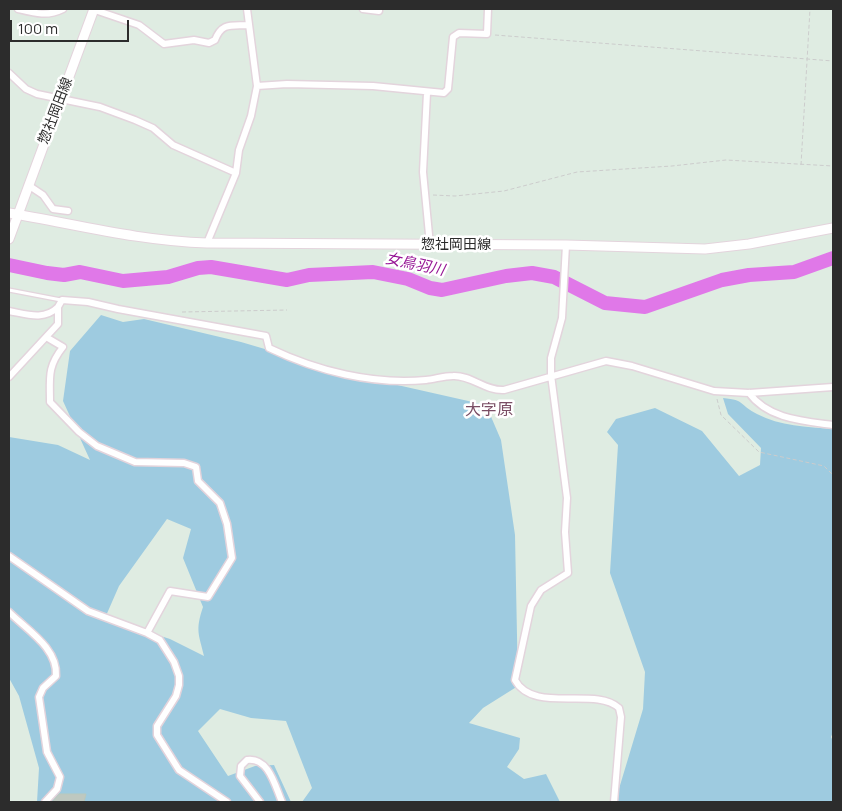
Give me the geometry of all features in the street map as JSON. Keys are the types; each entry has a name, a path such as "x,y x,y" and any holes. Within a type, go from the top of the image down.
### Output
{"main road":[{"name":"惣社岡田線","path":"9,239 94,9"},
{"name":"惣社岡田線","path":"9,213 168,242 430,245 566,249 706,249 750,244 833,228"}],"street":[{"path":"18,9 41,14 55,13 63,9"},
{"path":"94,9 139,25 164,44 194,40 209,43 215,40 218,31 224,26 249,25"},
{"path":"206,242 236,173 239,150 251,116 257,86 247,9"},
{"path":"363,9 379,11 379,9"},
{"path":"257,86 287,84 372,86 427,93 444,93 448,89 454,37 459,33 487,34 488,9"},
{"path":"9,73 26,89 37,94 100,107 135,120 153,128 174,145 236,173"},
{"path":"427,93 423,172 430,245"},
{"path":"28,185 43,195 53,209 68,211"},
{"path":"566,249 562,318 551,358 551,376 567,498 565,532 568,573 562,579 541,590 533,601 514,680 519,689 533,696 607,701 618,708 621,717 614,802"},
{"path":"9,311 42,316 52,313 58,308 62,300 88,302 266,336 269,348 300,363 371,380 425,380 454,376 464,377 494,391 504,390 606,361 632,366 714,391 749,393 833,387"},
{"path":"9,377 58,324 58,308"},
{"path":"46,337 62,347 53,360 50,370 50,402 79,432 97,446 135,462 184,463 196,468 198,481 220,503 227,524 232,558 208,597 170,591 147,633"},
{"path":"749,393 755,401 782,416 833,425"},
{"path":"9,556 88,612 147,633 160,640 166,648 179,676 176,696 157,726 157,735 179,770 227,802"},
{"path":"9,612 51,652 57,665 56,676 43,688 39,697 47,752 60,777 57,789 45,802"},
{"path":"260,802 240,776 241,766 247,760 259,760 266,766 282,802"}],"lane":[{"path":"9,290 62,300"}],"path":[{"path":"801,165 810,9"},
{"path":"487,34 833,61"},
{"path":"425,194 455,196 504,191 578,172 672,166 726,160 833,166"},
{"path":"170,319 183,312 287,310"},
{"path":"714,391 721,415 759,452 824,466 833,475"}],"shaded area":[{"path":"101,315 123,322 144,319 241,342 353,375 486,405 501,440 515,535 518,686 483,708 469,723 520,738 519,749 507,767 524,779 546,774 560,802 302,802 312,788 286,721 251,718 220,709 198,731 228,776 255,766 274,765 291,802 37,802 39,768 19,696 9,678 9,437 58,445 90,460 63,401 70,351","holes":["167,519 191,529 183,558 203,607 198,627 204,656 170,639 105,618 119,586"]},
{"path":"723,398 739,402 751,411 775,421 813,428 833,429 833,732 831,737 833,741 833,802 615,802 643,709 645,672 610,573 618,445 607,432 616,419 655,408 702,431 739,476 760,465 761,448 728,414"}],"building":[{"path":"59,794 86,794 84,802 52,802"}],"waterway":[{"name":"女鳥羽川","path":"9,265 64,275 80,272 123,281 168,277 198,268 211,267 287,280 309,275 373,272 408,279 430,288 442,290 506,276 532,273 554,277 605,303 645,307 722,280 749,275 794,272 833,258"}],"district":[{"name":"大字原","path":"489,411"}]}
